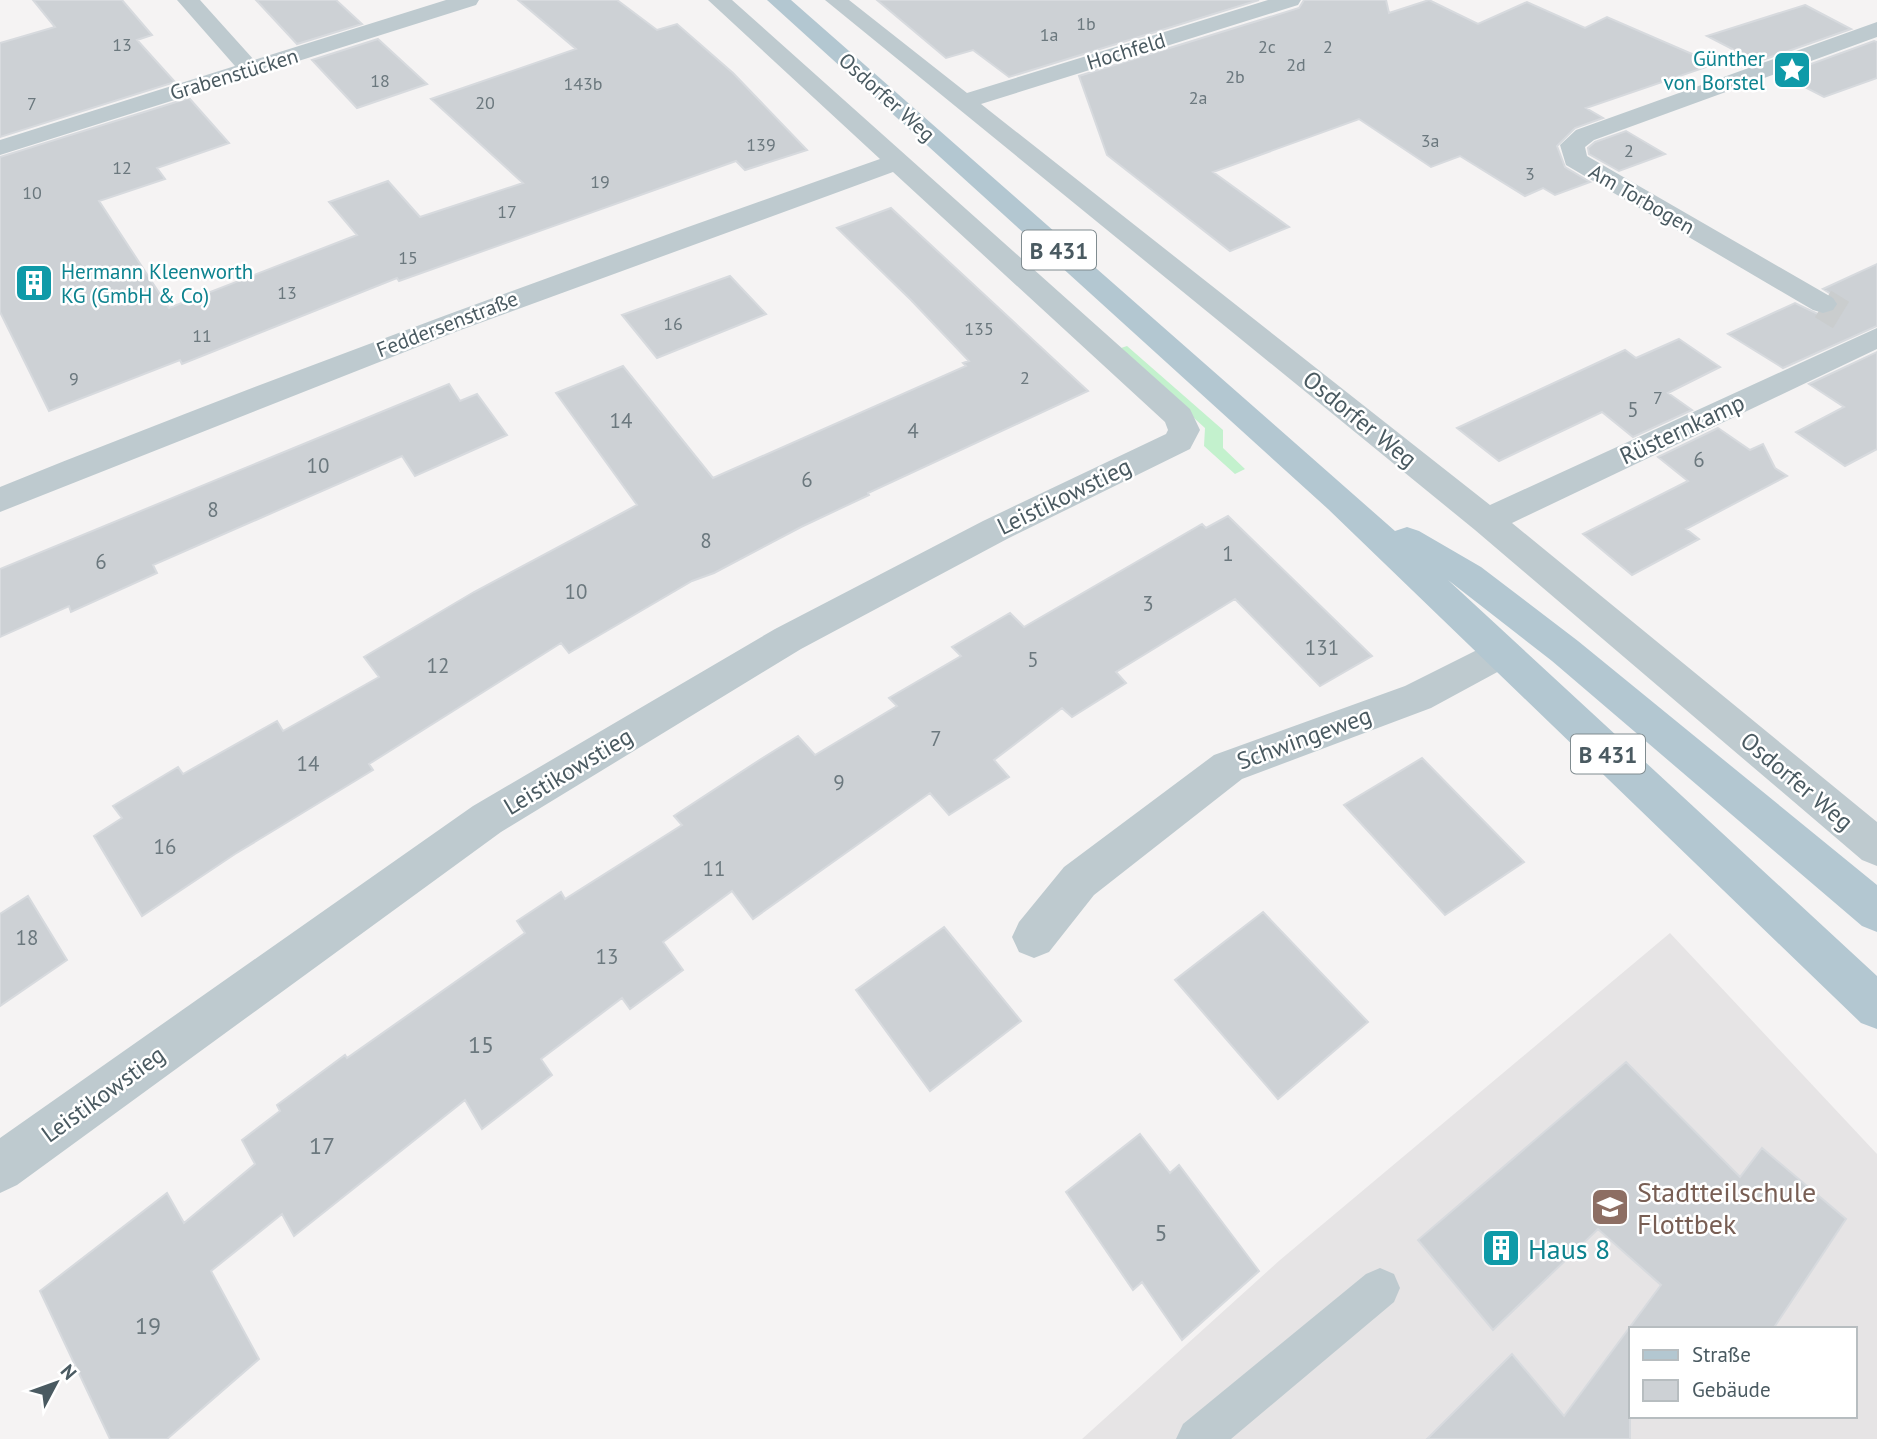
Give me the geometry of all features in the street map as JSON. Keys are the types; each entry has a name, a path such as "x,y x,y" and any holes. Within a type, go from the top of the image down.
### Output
{"main road":[{"name":"Osdorfer Weg","path":"778,0 1340,500 1877,1007"},
{"name":"Osdorfer Weg","path":"1340,500 1469,576 1490,592 1565,650 1877,912"}],"street":[{"path":"188,0 250,69"},
{"name":"Grabenstücken","path":"0,148 468,0"},
{"name":"Osdorfer Weg","path":"719,0 899,160 1179,417 1184,430 1179,441"},
{"name":"Osdorfer Weg","path":"836,0 1487,521 1877,847"},
{"name":"Hochfeld","path":"962,102 1290,0"},
{"name":"Am Torbogen","path":"1823,304 1575,160 1572,145 1585,135 1877,29"},
{"name":"Feddersenstraße","path":"0,500 151,437 446,324 899,160"},
{"name":"Rüsternkamp","path":"1487,521 1869,332"},
{"name":"Leistikowstieg","path":"0,1168 488,819 788,639 995,530 1179,441"},
{"name":"Schwingeweg","path":"1034,937 1079,881 1228,767 1418,697 1500,653"}],"lane":[{"path":"1198,1439 1380,1288"}],"shaded area":[{"name":"Stadtteilschule Flottbek","path":"1670,933 1877,1154 1877,1439 1082,1439 1280,1260"}],"green space":[{"path":"1127,346 1223,430 1223,448 1245,469 1235,474 1204,446 1205,428 1118,349"}],"building":[{"path":"33,0 122,0 152,35 137,40 175,82 0,137 0,43 55,27"},
{"path":"256,0 336,0 362,24 297,44"},
{"path":"518,0 617,0 657,30 677,24 733,73 807,150 745,170 736,161 399,281 397,278 182,364 180,360 49,411 0,312 0,157 189,98 229,143 157,168 165,179 99,201 169,308 357,235 329,202 388,181 420,217 523,183 431,99 576,49"},
{"path":"877,0 1259,0 1009,77 973,50 946,58"},
{"path":"1304,0 1386,0 1389,13 1429,0 1478,24 1527,2 1585,28 1607,17 1715,64 1586,108 1603,118 1575,128 1557,146 1565,167 1590,182 1555,195 1543,188 1525,196 1460,156 1431,167 1359,119 1213,172 1289,227 1230,251 1107,155 1079,76 1299,8"},
{"path":"1805,5 1851,29 1757,62 1707,36"},
{"path":"378,39 427,84 357,108 312,60"},
{"path":"1877,42 1877,78 1824,97 1781,75"},
{"path":"1626,131 1665,154 1619,171 1589,154 1588,148 1595,142"},
{"path":"891,208 1088,391 868,493 869,495 714,573 692,581 569,653 561,643 369,764 373,770 235,854 142,916 94,836 122,818 113,806 178,767 183,774 277,721 283,731 379,677 364,657 474,592 637,505 556,393 623,366 713,478 966,366 963,363 969,361 837,228"},
{"path":"1877,264 1877,326 1783,368 1728,334 1795,303 1822,316 1834,313 1839,303 1823,289"},
{"path":"730,276 766,314 657,358 622,315"},
{"path":"1679,339 1720,367 1668,393 1692,410 1633,437 1602,412 1499,461 1457,428 1625,350 1636,358"},
{"path":"1877,352 1877,449 1845,466 1796,432 1844,407 1809,384"},
{"path":"449,384 460,401 477,394 507,435 415,476 402,456 153,565 157,573 71,612 69,606 0,637 0,569"},
{"path":"1718,428 1750,450 1763,444 1775,468 1787,476 1686,529 1699,539 1632,575 1583,534 1688,481 1658,457"},
{"path":"1228,516 1372,656 1320,686 1235,599 1116,672 1126,683 1072,717 1062,708 994,760 1009,777 949,815 930,793 753,919 732,891 663,942 683,970 630,1009 622,998 541,1059 552,1075 482,1129 465,1100 294,1236 282,1214 211,1271 259,1359 167,1439 110,1439 40,1291 167,1193 184,1223 255,1164 242,1140 280,1111 277,1105 345,1055 347,1058 525,933 517,921 561,892 565,899 682,825 674,816 761,759 798,736 815,755 897,706 889,698 961,656 952,647 1010,613 1024,627 1202,524 1206,528"},
{"path":"1422,758 1524,862 1445,915 1344,805"},
{"path":"28,896 67,960 0,1006 0,914"},
{"path":"1263,912 1368,1022 1278,1099 1175,980"},
{"path":"944,927 1021,1021 930,1091 856,990"},
{"name":"Haus 8","path":"1626,1062 1740,1177 1762,1148 1846,1219 1774,1327 1630,1327 1661,1285 1598,1229 1493,1330 1418,1240"},
{"path":"1140,1134 1170,1173 1179,1165 1259,1271 1182,1340 1142,1282 1133,1290 1066,1192"},
{"name":"Haus 8","path":"1629,1328 1630,1439 1427,1439 1512,1354 1564,1416"}],"tunnel":[{"path":"1823,304 1841,315"}],"place":[{"name":"Günther von Borstel","path":"1792,70"},
{"name":"Hermann Kleenworth KG (GmbH & Co)","path":"34,283"},
{"name":"Stadtteilschule Flottbek","path":"1610,1207"},
{"name":"Haus 8","path":"1501,1248"}]}
